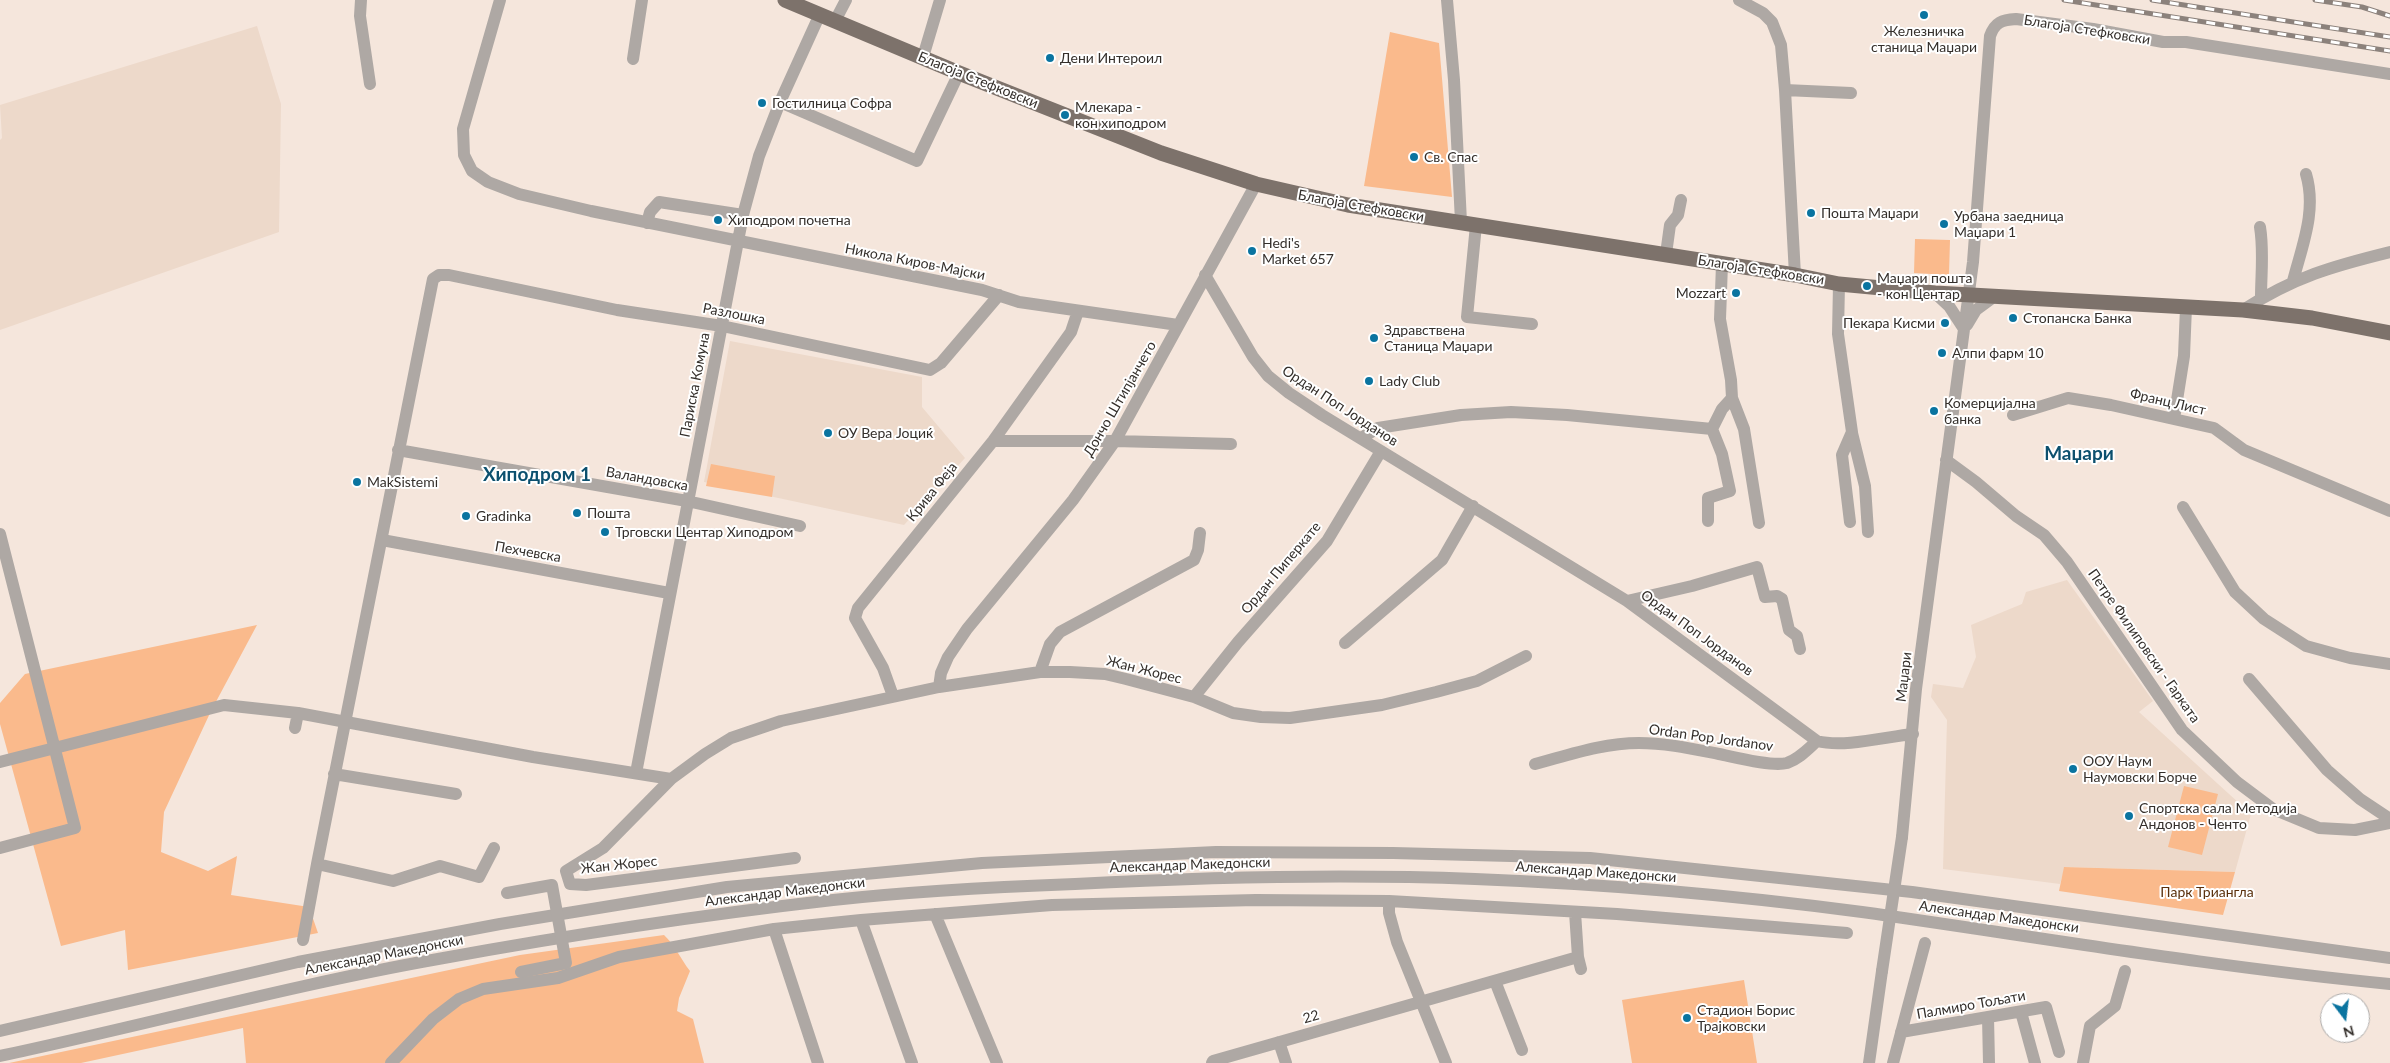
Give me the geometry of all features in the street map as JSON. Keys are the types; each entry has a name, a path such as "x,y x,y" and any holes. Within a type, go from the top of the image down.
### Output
{"main road":[{"name":"Благоја Стефковски","path":"785,0 959,73 1124,139 1256,184 1324,201 1666,254 1839,284 1935,293 2243,310 2312,318 2390,333"}],"street":[{"path":"361,0 360,16 370,84"},
{"name":"Никола Киров-Мајски","path":"500,0 463,129 464,156 472,171 488,182 519,194 647,223 982,290 1019,302 1178,325"},
{"path":"633,59 642,0"},
{"path":"835,21 846,0"},
{"path":"923,57 940,0"},
{"path":"1447,0 1454,80 1461,222"},
{"path":"1739,0 1763,13 1772,22 1781,45 1795,275"},
{"name":"Париска Комуна","path":"636,773 669,593 722,326 736,242 759,156 780,102 820,14"},
{"name":"Благоја Стефковски","path":"1968,295 1973,262 1990,36 1993,27 2003,20 2016,19 2084,28 2163,42 2186,42 2390,74"},
{"path":"780,102 917,161 959,73"},
{"path":"1785,90 1851,93"},
{"path":"2293,281 2308,229 2310,195 2306,174"},
{"name":"Дончо Штипјанчето","path":"938,688 941,673 967,629 1079,492 1115,441 1256,184"},
{"path":"1666,254 1670,225 1678,215 1680,200"},
{"path":"647,223 654,206 659,202 743,215"},
{"path":"1476,225 1467,317 1532,324"},
{"path":"2260,228 2264,248 2261,298"},
{"path":"2243,310 2293,281 2331,267 2390,252"},
{"path":"1722,264 1720,319 1731,380 1732,398 1744,429 1759,523"},
{"name":"Разлошка","path":"398,450 433,279 444,274 617,310 722,326 930,370 941,363 999,295"},
{"name":"Ордан Поп Јорданов","path":"1205,275 1253,357 1268,376 1289,393 1627,601 1817,741"},
{"path":"1839,284 1838,334 1852,432 1865,486 1868,532"},
{"path":"1935,293 1949,306 1964,329 1973,314 1995,296"},
{"name":"Маџари","path":"1869,1063 1902,838 1916,689 1968,295"},
{"path":"2174,419 2184,356 2186,307"},
{"name":"Крива Феја","path":"893,696 883,668 855,618 858,608 993,441 1071,332 1078,311"},
{"path":"1708,521 1708,498 1730,492 1722,454 1712,429 1722,409 1732,398"},
{"name":"Франц Лист","path":"2013,416 2068,398 2214,428 2244,450 2390,511"},
{"path":"1361,438 1378,428 1461,415 1511,412 1567,415 1712,429"},
{"path":"1850,522 1842,455 1852,432"},
{"path":"993,441 1115,441 1231,444"},
{"path":"303,940 398,450"},
{"name":"Валандовска","path":"398,450 687,501 800,526"},
{"name":"Ордан Пиперкате","path":"1194,697 1238,642 1327,541 1381,451"},
{"name":"Петре Филиповски - Гарката","path":"1946,460 1976,482 2016,516 2044,535 2054,546 2067,562 2182,730 2237,782 2273,809 2319,828 2355,830 2390,823"},
{"path":"1345,643 1442,560 1472,506"},
{"path":"2183,506 2235,592 2264,619 2306,646 2350,658 2390,664"},
{"path":"1040,672 1054,636 1194,560 1198,550 1200,533"},
{"path":"0,534 75,828 0,848"},
{"name":"Пехчевска","path":"382,540 669,593"},
{"path":"1627,601 1692,586 1757,567 1765,597 1777,596 1782,599 1789,630 1797,636 1800,648"},
{"name":"Жан Жорес","path":"795,858 586,885 570,884 566,870 603,848 671,778 731,738 782,720 893,696 1040,672 1105,674 1194,697 1233,713 1261,717 1290,718 1382,705 1436,692 1477,680 1526,656"},
{"path":"2249,680 2327,770 2360,799 2390,819"},
{"path":"0,762 224,705 298,713 533,758 671,778"},
{"path":"295,728 298,713"},
{"path":"1817,741 1827,743 1842,742 1913,734"},
{"name":"Ordan Pop Jordanov","path":"1535,764 1615,744 1640,743 1785,764 1796,759 1817,741"},
{"path":"334,774 456,794"},
{"path":"317,864 393,881 440,866 479,877 494,848"},
{"name":"Александар Македонски","path":"0,1031 298,962 500,924 728,887 982,863 1216,852 1393,853 1590,858 1912,892 2390,958"},
{"name":"Александар Македонски","path":"0,1056 321,982 435,959 659,922 838,900 1000,887 1179,879 1326,876 1475,879 1677,893 1860,912 2245,969 2390,984"},
{"path":"507,893 552,884 566,963 521,972"},
{"path":"391,1063 433,1019 470,993 558,978 619,957 774,928 861,920 1052,905 1174,901 1389,901 1575,912 1847,934"},
{"path":"1389,901 1397,942 1446,1063"},
{"name":"22","path":"1212,1063 1213,1060 1420,1000 1495,981 1580,963 1575,912"},
{"path":"935,914 997,1063"},
{"path":"861,920 912,1063"},
{"path":"774,928 818,1063"},
{"path":"1893,1063 1925,943"},
{"path":"2083,1063 2090,1026 2115,1006 2125,971"},
{"path":"1495,981 1522,1050"},
{"name":"Палмиро Тољати","path":"1901,1032 2046,1007 2058,1052"},
{"path":"2021,1012 2035,1063"},
{"path":"1988,1017 1990,1063"},
{"path":"1279,1042 1286,1063"}],"shaded area":[{"path":"257,26 281,104 279,232 0,330 0,140 2,138 0,105"},
{"name":"ОУ Вера Јоциќ","path":"730,341 922,377 922,407 965,458 904,525 704,482"},
{"name":"ООУ Наум Наумовски Борче","path":"2067,580 2153,701 2139,712 2251,814 2235,872 2065,867 2060,884 1943,869 1947,720 1931,697 1933,684 1963,688 1976,657 1971,625 2022,604 2026,592"}],"green space":[{"path":"1390,32 1439,43 1452,197 1364,186"},
{"path":"1915,239 1950,240 1949,275 1914,273"},
{"path":"711,464 775,476 772,497 706,486"},
{"path":"257,625 211,711 164,812 161,852 208,871 237,856 231,895 309,907 318,933 128,970 125,930 61,946 0,724 0,703 25,674"},
{"path":"2184,786 2218,794 2202,855 2168,847"},
{"name":"Парк Триангла","path":"2064,867 2235,872 2223,915 2059,891"},
{"path":"664,935 690,971 679,998 677,1011 693,1019 704,1063 246,1063 243,1028 81,1063 9,1063 520,955"},
{"name":"Стадион Борис Трајковски","path":"1744,980 1757,1063 1632,1063 1622,1000"}],"railway":[{"path":"2064,0 2390,51"},
{"path":"2152,0 2390,37"},
{"path":"2315,0 2362,7 2390,16"}],"place":[{"name":"Железничка станица Маџари","path":"1924,15"},
{"name":"Дени Интероил","path":"1050,58"},
{"name":"Гостилница Софра","path":"762,103"},
{"name":"Млекара - кон хиподром","path":"1065,115"},
{"name":"Св. Спас","path":"1414,157"},
{"name":"Пошта Маџари","path":"1811,213"},
{"name":"Хиподром почетна","path":"718,220"},
{"name":"Урбана заедница Маџари 1","path":"1944,224"},
{"name":"Hedi's Market 657","path":"1252,251"},
{"name":"Маџари пошта - кон Центар","path":"1867,286"},
{"name":"Mozzart","path":"1736,293"},
{"name":"Стопанска Банка","path":"2013,318"},
{"name":"Пекара Кисми","path":"1945,323"},
{"name":"Здравствена Станица Маџари","path":"1374,338"},
{"name":"Алпи фарм 10","path":"1942,353"},
{"name":"Lady Club","path":"1369,381"},
{"name":"Комерцијална банка","path":"1934,411"},
{"name":"ОУ Вера Јоциќ","path":"828,433"},
{"name":"MakSistemi","path":"357,482"},
{"name":"Пошта","path":"577,513"},
{"name":"Gradinka","path":"466,516"},
{"name":"Трговски Центар Хиподром","path":"605,532"},
{"name":"ООУ Наум Наумовски Борче","path":"2073,769"},
{"name":"Спортска сала Методија Андонов - Ченто","path":"2129,816"},
{"name":"Стадион Борис Трајковски","path":"1687,1018"}],"district":[{"name":"Маџари","path":"2079,454"},
{"name":"Хиподром 1","path":"537,475"}]}
